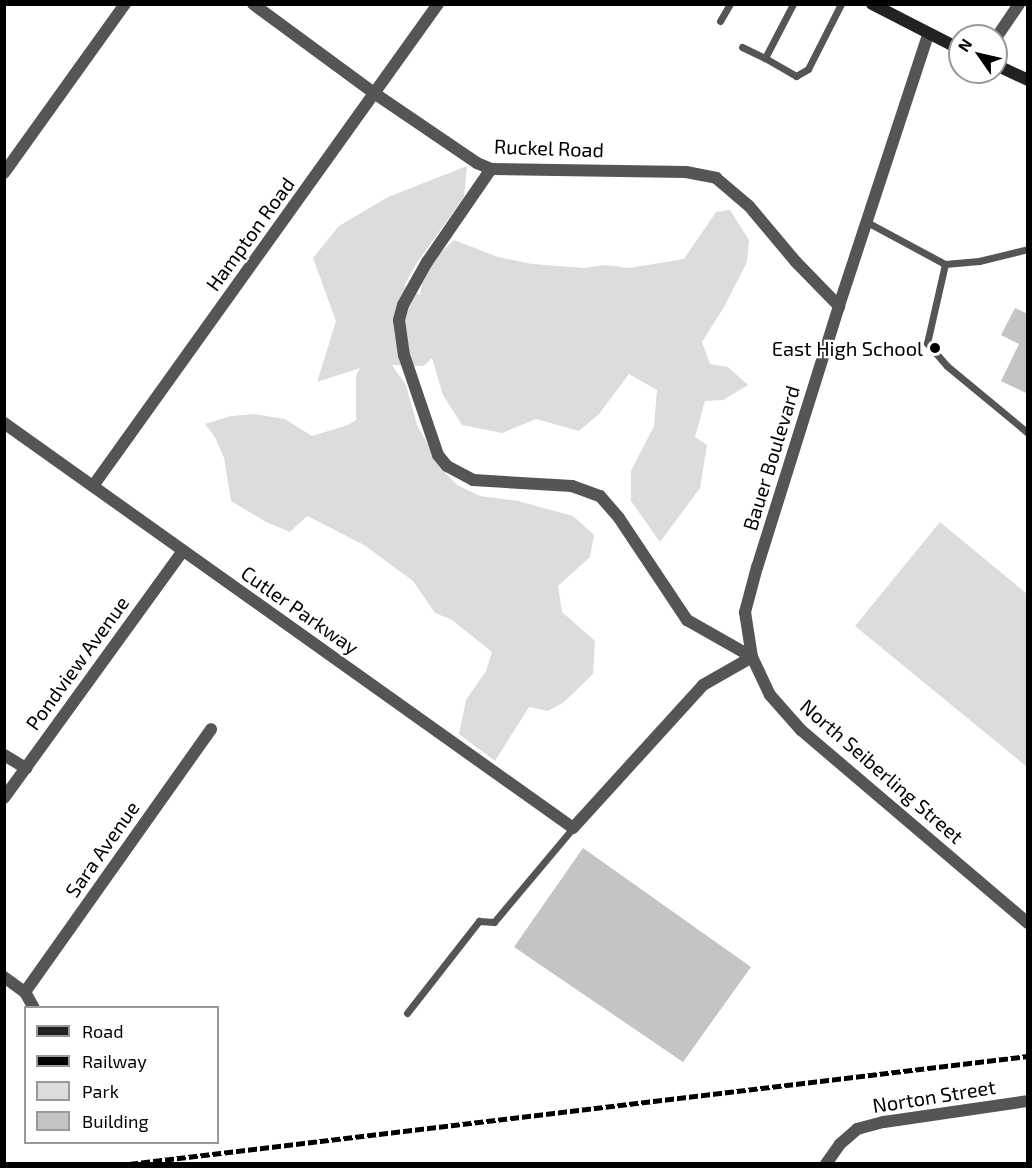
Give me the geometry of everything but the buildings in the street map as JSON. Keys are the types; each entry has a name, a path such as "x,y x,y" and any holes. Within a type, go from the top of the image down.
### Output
{"main road":[{"path":"872,4 948,44"},
{"path":"1008,71 1028,80"}],"street":[{"path":"4,173 125,4"},
{"name":"Ruckel Road","path":"253,4 374,93 477,163 491,170 686,172 716,178 749,206 796,262 838,306"},
{"name":"Hampton Road","path":"93,486 438,4"},
{"path":"1005,24 1019,4"},
{"name":"Bauer Boulevard","path":"752,657 746,612 757,567 865,222 928,35"},
{"path":"491,170 427,262 403,305 399,320 404,355 438,455 447,466 473,480 572,486 600,496 619,518 687,620 752,657"},
{"name":"Cutler Parkway","path":"4,423 182,552 275,615 573,828"},
{"name":"Pondview Avenue","path":"4,798 182,552"},
{"path":"573,828 703,685 752,657"},
{"name":"North Seiberling Street","path":"752,657 770,695 801,730 1028,923"},
{"name":"Sara Avenue","path":"25,992 211,729"},
{"path":"4,755 26,768"},
{"path":"4,977 25,992 33,1006"},
{"name":"Norton Street","path":"826,1164 840,1144 857,1129 884,1122 1028,1101"}],"lane":[{"path":"720,21 730,4"},
{"path":"765,58 793,4"},
{"path":"742,47 796,76 808,69 841,4"},
{"path":"865,222 945,264 979,261 1028,249"},
{"path":"945,264 927,343 947,366 1028,433"},
{"path":"407,1013 479,921 494,922 573,828"}],"green space":[{"path":"467,166 464,197 416,264 404,286 420,295 422,284 438,255 454,240 498,257 532,264 584,268 605,265 629,268 684,259 716,212 730,210 749,240 747,262 724,307 702,342 710,364 728,367 748,385 723,400 705,401 695,437 707,445 700,488 660,542 631,501 631,471 654,426 657,390 629,374 599,414 579,431 536,419 502,433 462,425 443,395 432,358 424,366 392,365 406,385 417,425 440,467 457,485 480,496 518,501 573,516 594,535 590,557 558,586 562,612 595,641 593,674 564,702 548,711 529,707 495,761 459,734 466,700 486,671 492,652 452,620 435,613 413,581 364,545 307,516 290,532 266,522 231,501 224,458 215,437 205,424 231,416 254,414 285,419 312,436 348,425 356,420 356,376 360,368 317,382 336,321 313,258 339,226 388,197"},
{"path":"940,522 1027,594 1027,767 855,626"}],"railway":[{"path":"129,1164 1028,1056"}],"place":[{"name":"East High School","path":"935,348"}]}
